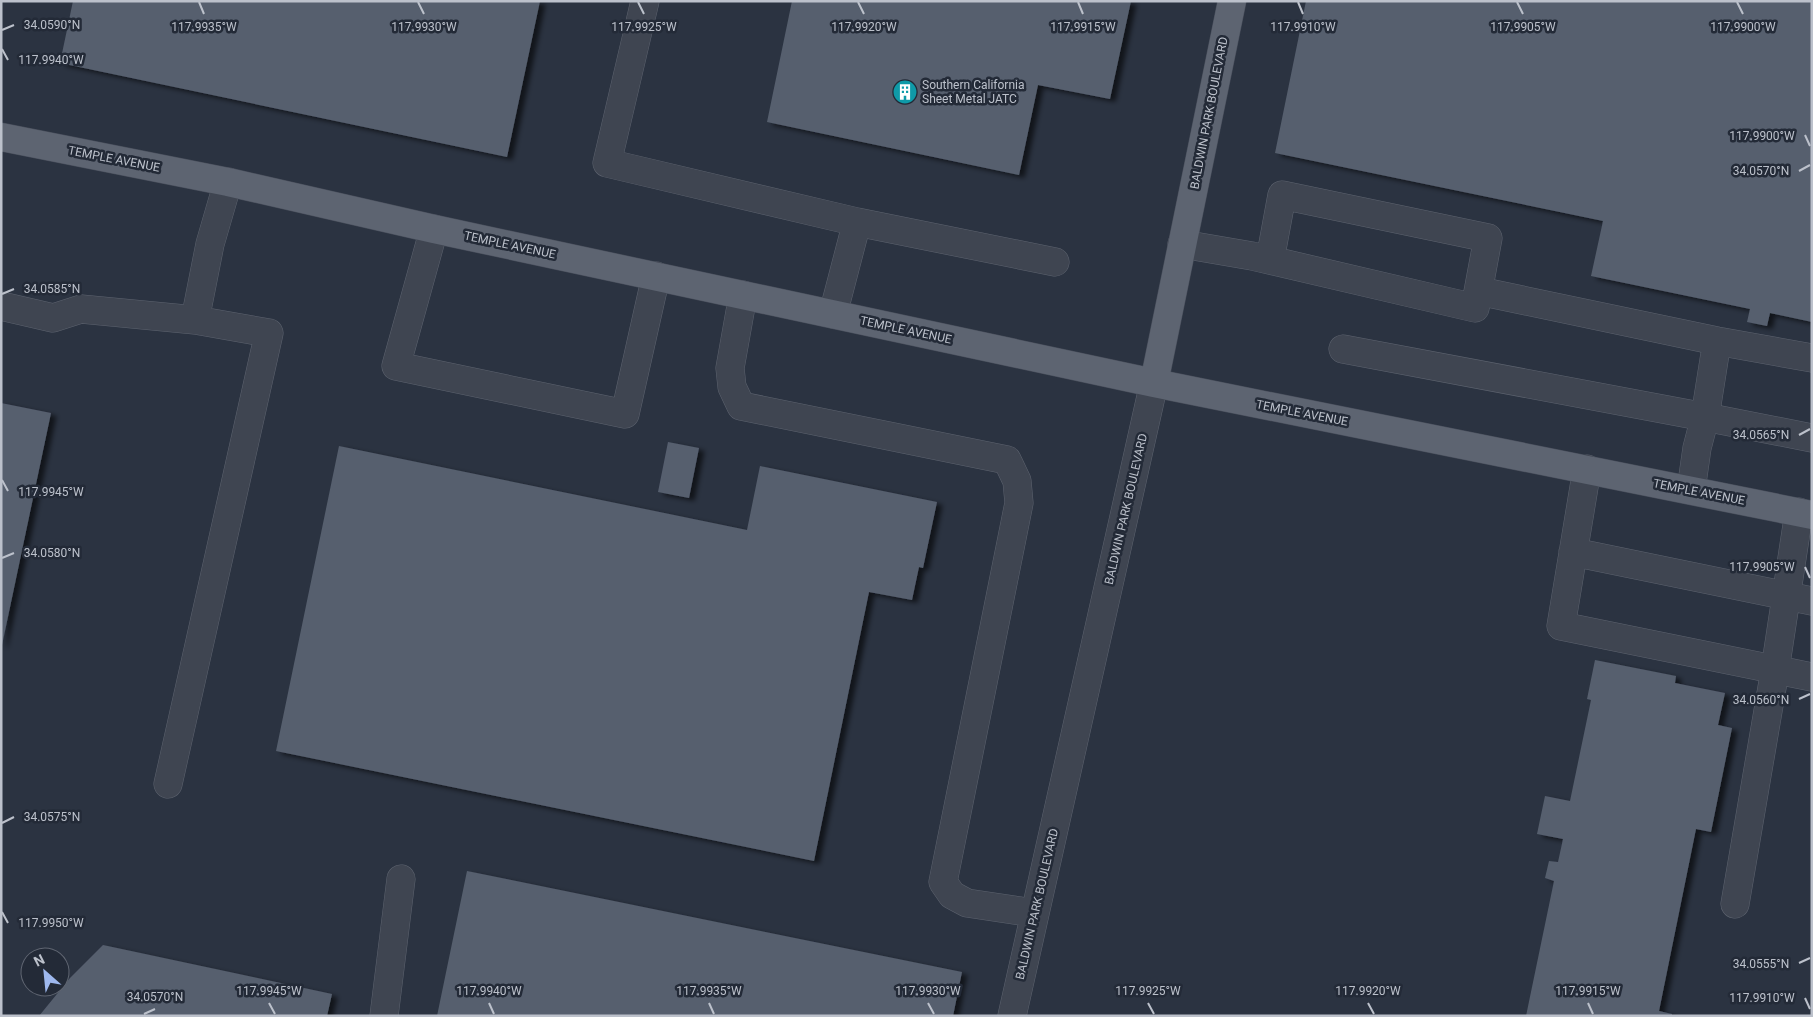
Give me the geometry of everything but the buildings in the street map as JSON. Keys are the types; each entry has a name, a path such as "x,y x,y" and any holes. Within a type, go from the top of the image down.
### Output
{"main road":[{"name":"BALDWIN PARK BOULEVARD","path":"1154,383 1232,1"},
{"name":"TEMPLE AVENUE","path":"1,137 228,182 434,229 1154,383 1805,513"}],"street":[{"path":"645,1 607,163 857,222 1055,262"},
{"path":"195,320 210,244 228,182"},
{"path":"1182,244 1270,260 1475,308 1488,238 1282,195 1270,260"},
{"path":"833,314 857,222"},
{"path":"434,229 396,366 625,414 656,276"},
{"path":"1479,291 1717,341 1812,358"},
{"path":"743,295 730,368 732,387 741,406 1007,460 1017,481 1019,503 943,882 952,895 967,904 1034,913"},
{"path":"1,306 53,318 81,309 195,320 269,333 168,784"},
{"path":"1691,490 1717,341"},
{"path":"1343,349 1812,438"},
{"name":"BALDWIN PARK BOULEVARD","path":"1012,1016 1154,383"},
{"path":"1587,469 1561,626 1812,677"},
{"path":"1735,904 1786,596 1805,513"},
{"path":"1573,552 1812,601"},
{"path":"384,1016 401,879"}],"place":[{"name":"Southern California Sheet Metal JATC","path":"905,92"}]}
